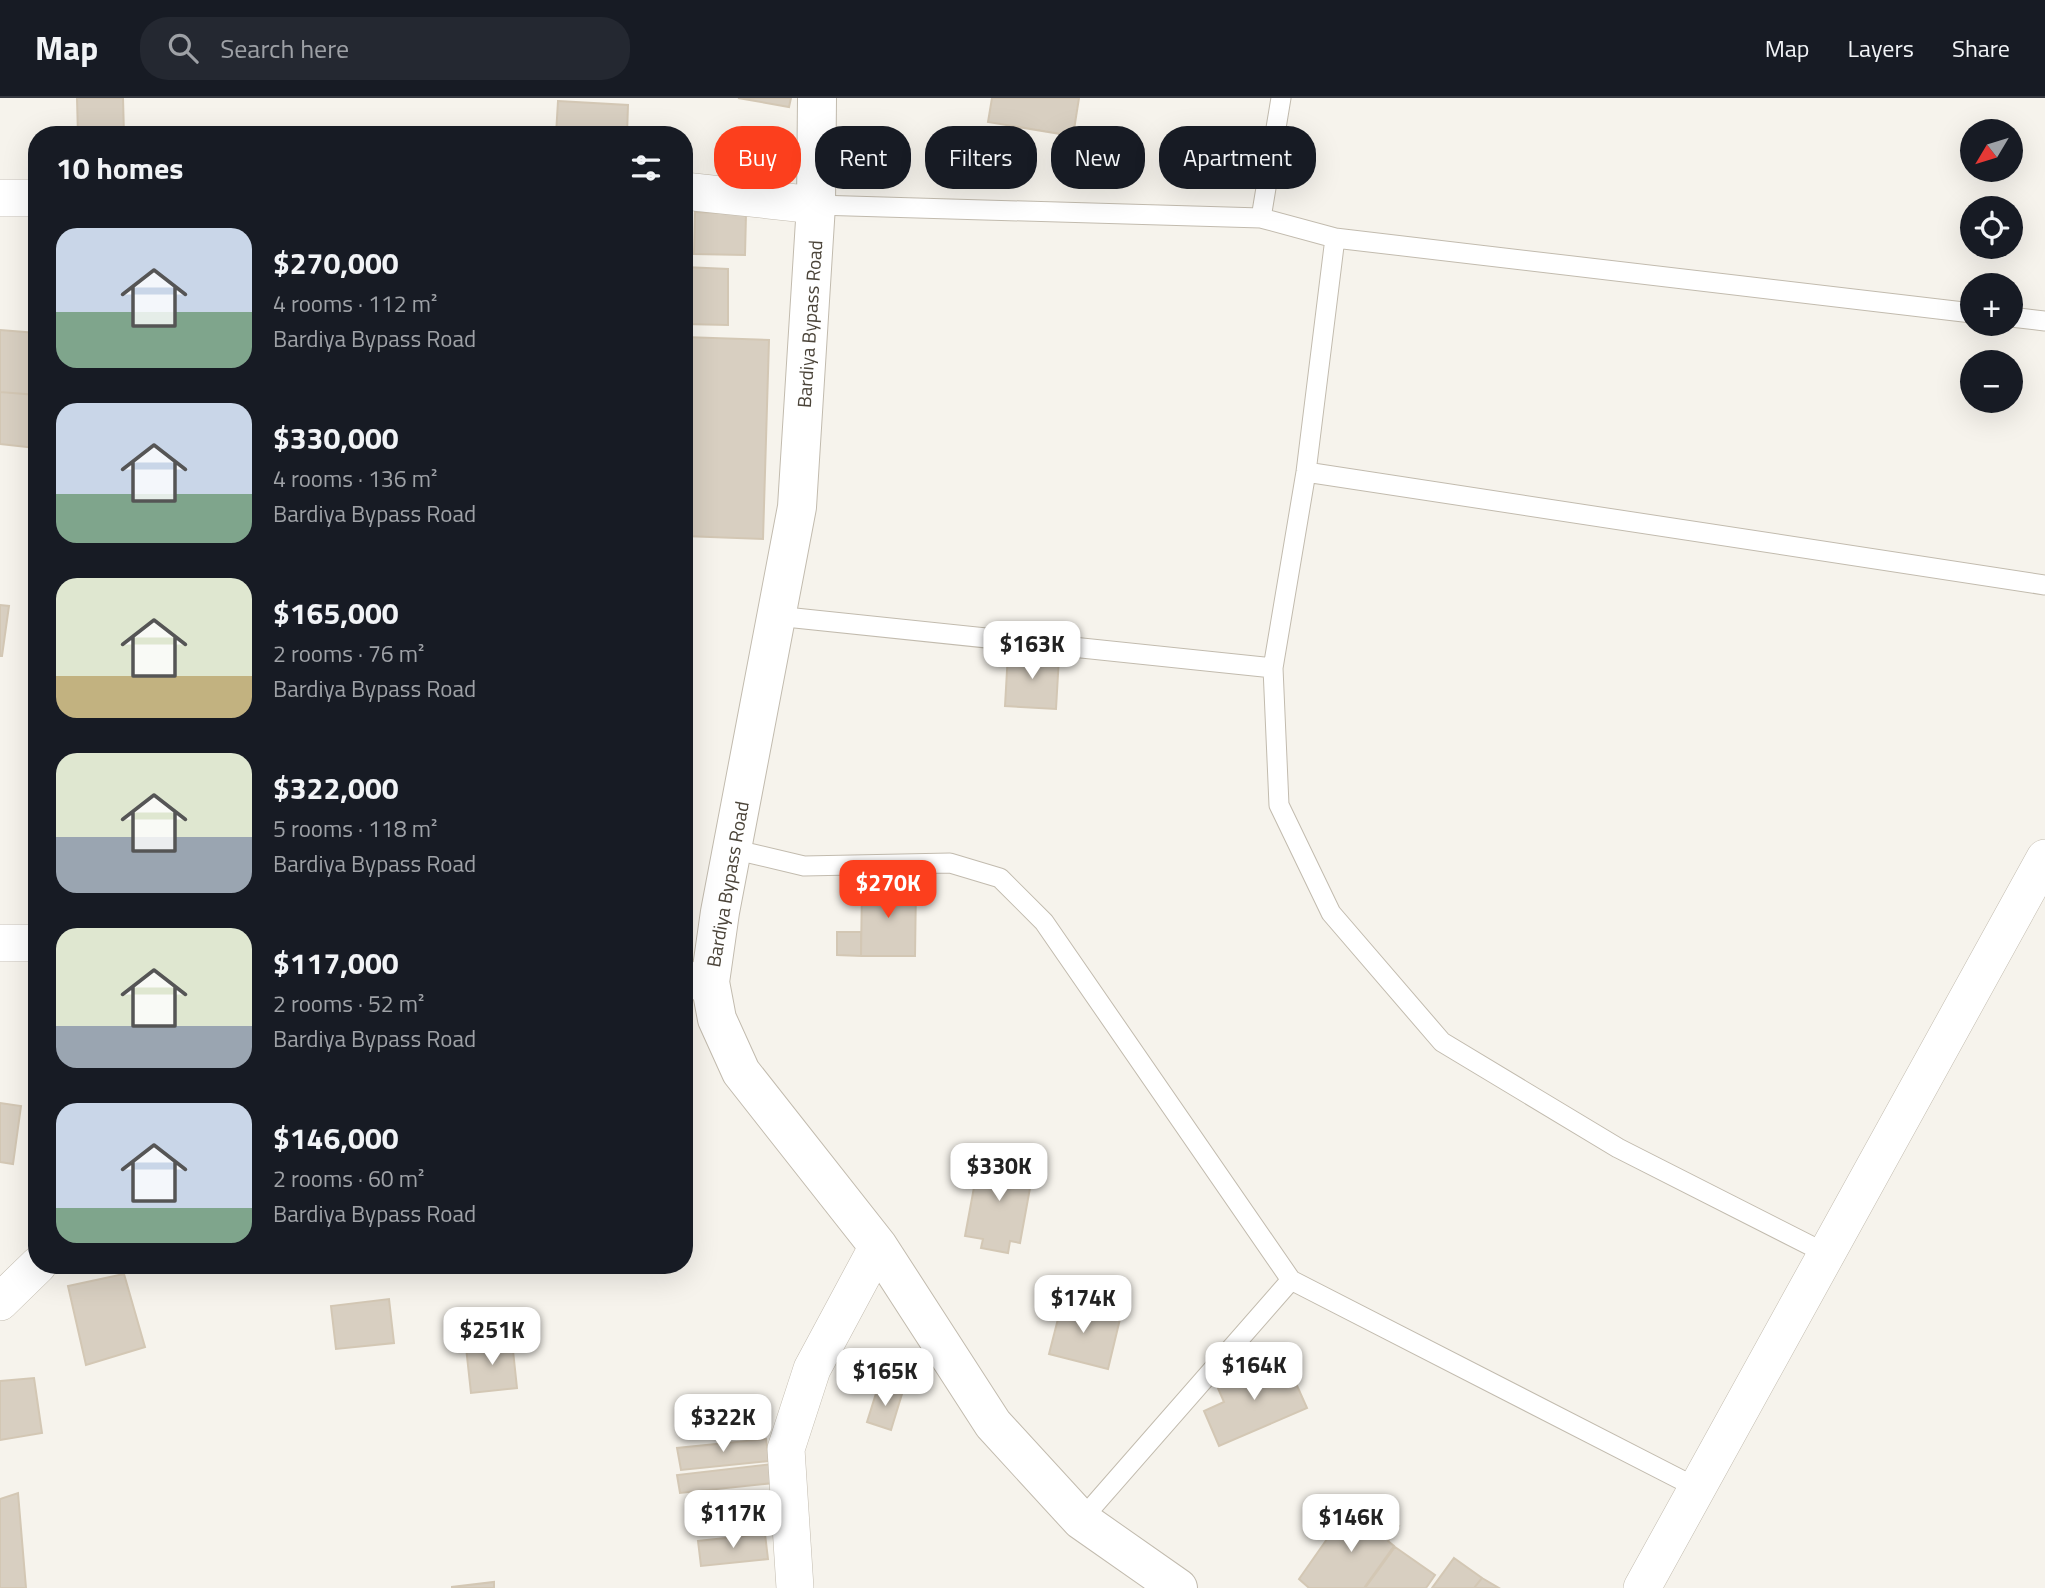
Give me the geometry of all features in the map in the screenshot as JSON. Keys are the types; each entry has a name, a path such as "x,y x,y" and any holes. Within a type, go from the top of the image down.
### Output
{"street":[{"name":"Bardiya Bypass Road","path":"817,98 817,205 797,507 732,849 697,981 741,1072 878,1246 993,1424 1081,1520 1178,1588"},
{"path":"693,192 817,205"},
{"path":"0,198 28,198"},
{"path":"1642,1588 2045,858"},
{"path":"0,943 28,943"},
{"path":"795,1588 786,1449 812,1369 878,1246"},
{"path":"0,1302 29,1274"}],"lane":[{"path":"1261,218 1281,98"},
{"path":"817,205 1261,218 1335,239 1960,312"},
{"path":"1335,239 1306,472 1273,668 1279,805 1331,912 1442,1042 1618,1148 1827,1254"},
{"path":"2023,318 2045,321"},
{"path":"1306,472 2045,585"},
{"path":"776,616 1273,668"},
{"path":"732,849 804,866 950,863 1000,878 1044,922 1291,1280 1697,1488"},
{"path":"1081,1520 1291,1280"}],"building":[{"path":"77,98 123,98 124,126 78,126"},
{"path":"738,98 791,98 789,107"},
{"path":"992,98 1079,98 1075,126 1051,126 1051,132 1037,130 1037,126 988,122"},
{"path":"558,101 628,105 627,126 557,126"},
{"path":"695,212 746,214 745,255 694,254"},
{"path":"693,267 728,269 728,325 693,324"},
{"path":"0,330 28,332 28,394 0,392"},
{"path":"693,337 769,340 763,539 693,536"},
{"path":"0,392 28,394 28,447 0,444"},
{"path":"0,605 9,606 2,656 0,656"},
{"path":"1008,653 1059,657 1056,709 1005,706"},
{"path":"862,885 916,885 915,956 861,956"},
{"path":"837,932 861,932 861,956 837,955"},
{"path":"0,1103 21,1106 13,1164 0,1162"},
{"path":"980,1155 1034,1166 1020,1243 1010,1241 1008,1253 981,1248 983,1239 965,1236"},
{"path":"124,1274 145,1347 86,1365 68,1286"},
{"path":"1056,1297 1077,1302 1076,1308 1120,1319 1108,1369 1049,1354 1059,1315 1052,1313"},
{"path":"389,1299 394,1343 336,1349 331,1306"},
{"path":"512,1341 517,1388 471,1393 466,1347"},
{"path":"1286,1361 1307,1408 1219,1446 1204,1411 1224,1402 1214,1379 1234,1370 1239,1381"},
{"path":"34,1378 42,1433 0,1440 0,1381"},
{"path":"878,1387 902,1394 891,1430 867,1422"},
{"path":"766,1439 769,1461 681,1470 677,1448"},
{"path":"772,1464 774,1483 680,1493 677,1475"},
{"path":"18,1493 26,1588 0,1588 0,1499"},
{"path":"1378,1510 1399,1526 1388,1541 1394,1546 1364,1588 1309,1588 1299,1579 1346,1512 1366,1526"},
{"path":"765,1534 768,1559 701,1566 698,1541"},
{"path":"1395,1547 1435,1575 1426,1588 1365,1588"},
{"path":"1454,1558 1482,1578 1474,1588 1432,1588"},
{"path":"1482,1578 1499,1588 1474,1588"},
{"path":"494,1582 494,1588 452,1588 452,1587"}]}
